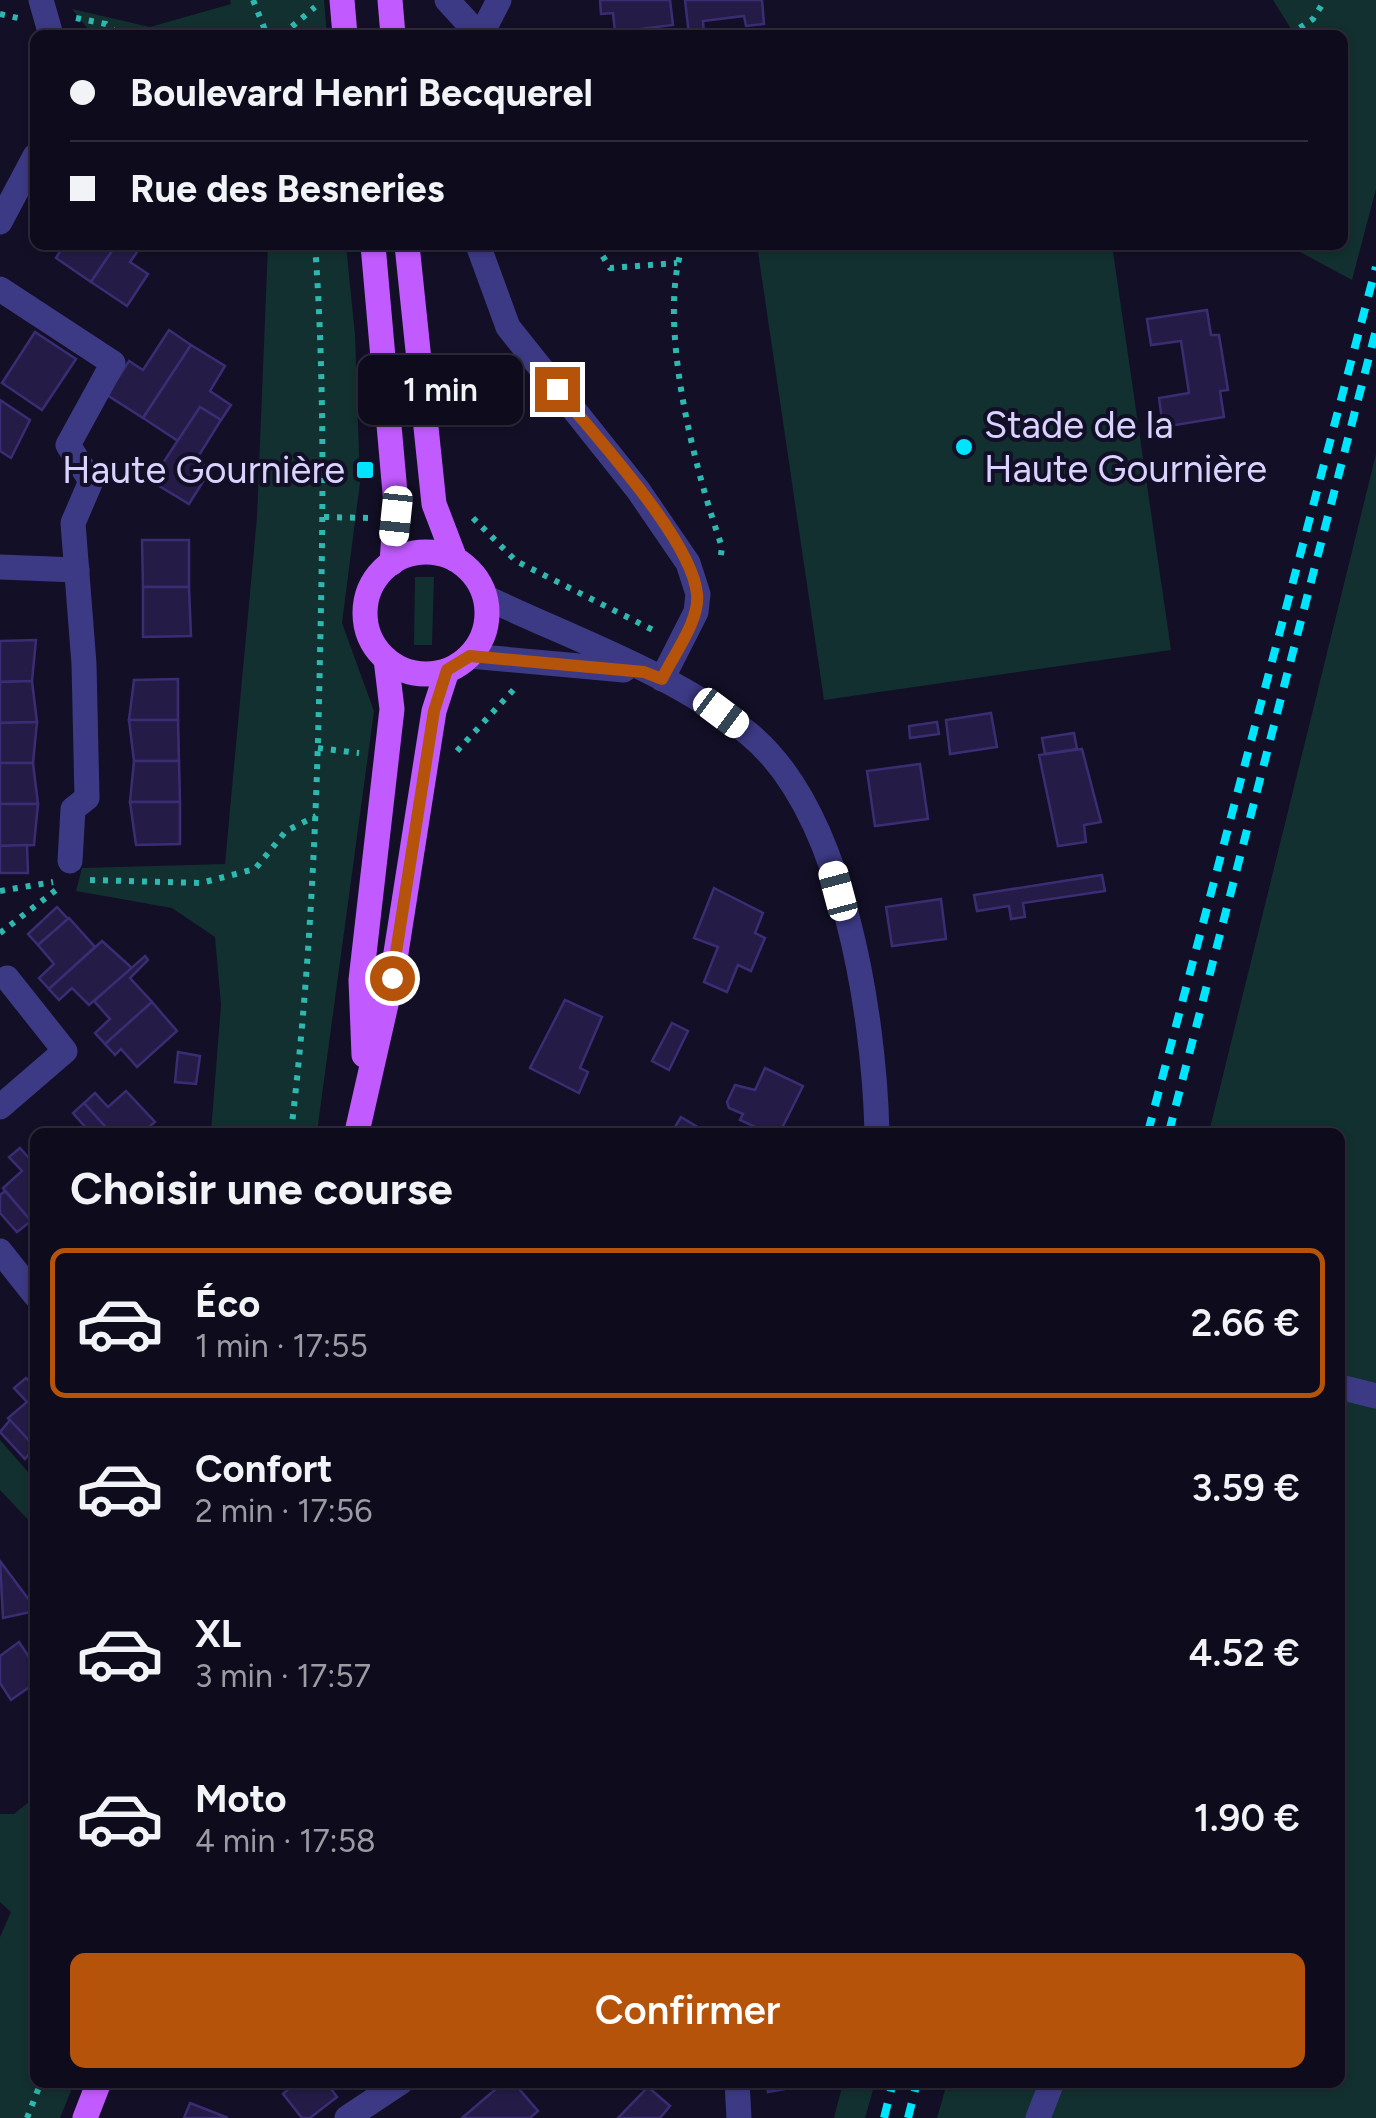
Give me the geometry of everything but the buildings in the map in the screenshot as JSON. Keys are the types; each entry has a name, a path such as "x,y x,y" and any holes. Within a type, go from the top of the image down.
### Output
{"main road":[{"path":"342,0 345,30"},
{"path":"390,0 392,30"},
{"path":"372,250 396,504 392,563"},
{"path":"408,250 434,504 455,559"},
{"path":"365,1084 361,980 392,709 386,659 366,628 365,610 378,575 392,563 423,552 455,559 468,569 485,596 487,618 470,656 447,670 414,673 386,659"},
{"path":"358,1128 392,978 434,711 447,670"},
{"path":"85,2118 97,2088"}],"street":[{"path":"41,0 50,30"},
{"path":"447,0 475,30"},
{"path":"483,30 499,0"},
{"path":"0,222 30,165"},
{"path":"480,250 508,326 638,490 688,563 698,594 696,612 653,676"},
{"path":"0,289 113,363 68,445 91,481 73,523 87,798 73,809 70,870"},
{"path":"0,567 76,570"},
{"path":"485,596 653,676 752,736 798,788 817,824 858,978 877,1128"},
{"path":"470,656 653,676"},
{"path":"0,1107 64,1051 7,978"},
{"path":"0,1251 30,1289"},
{"path":"1345,1387 1376,1396"},
{"path":"347,2118 392,2088"},
{"path":"737,2088 739,2118"},
{"path":"1038,2118 1050,2088"}],"path":[{"path":"253,0 265,30"},
{"path":"288,30 324,0"},
{"path":"1296,30 1313,18 1324,0"},
{"path":"0,14 20,18"},
{"path":"291,1128 305,1015 316,816 324,517 315,250"},
{"path":"599,250 610,268 677,263"},
{"path":"681,250 677,263 677,352 688,424 722,547 718,575 698,594"},
{"path":"467,510 486,536 516,561 660,634 653,676"},
{"path":"0,891 70,870 202,883 255,869 286,830 316,816"},
{"path":"0,933 70,870"},
{"path":"26,2118 38,2088"}],"green space":[{"path":"230,0 324,0 327,30 91,30 72,9 150,27 231,4"},
{"path":"1273,0 1376,0 1376,189 1352,280 1296,250 1348,250 1348,30 1292,30"},
{"path":"268,250 346,250 355,335 360,483 342,623 374,711 318,1128 211,1128 221,1005 215,937 172,908 76,891 82,868 225,864 257,517"},
{"name":"Stade de la Haute Gournière","path":"758,250 1113,250 1171,650 824,700"},
{"path":"1376,454 1376,2118 937,2118 946,2088 1345,2088 1345,1128 1210,1128"},
{"path":"415,577 434,577 432,645 414,645"},
{"path":"0,1440 30,1474 30,1522 0,1490"},
{"path":"30,1801 30,2088 72,2088 60,2118 0,2118 0,1937 11,1912 0,1902 0,1814 14,1814"},
{"path":"842,2088 874,2088 865,2118 834,2118"}],"railway":[{"path":"1149,1128 1376,267"},
{"path":"1170,1128 1376,330"},
{"path":"884,2118 892,2088"},
{"path":"908,2118 916,2088"}],"place":[{"name":"Stade de la Haute Gournière","path":"964,447"},
{"name":"Haute Gournière","path":"365,470"}],"route":[{"path":"392,978 434,711 447,670 470,656 644,672 662,679 696,612 698,594 688,563 638,490 557,389"}]}
